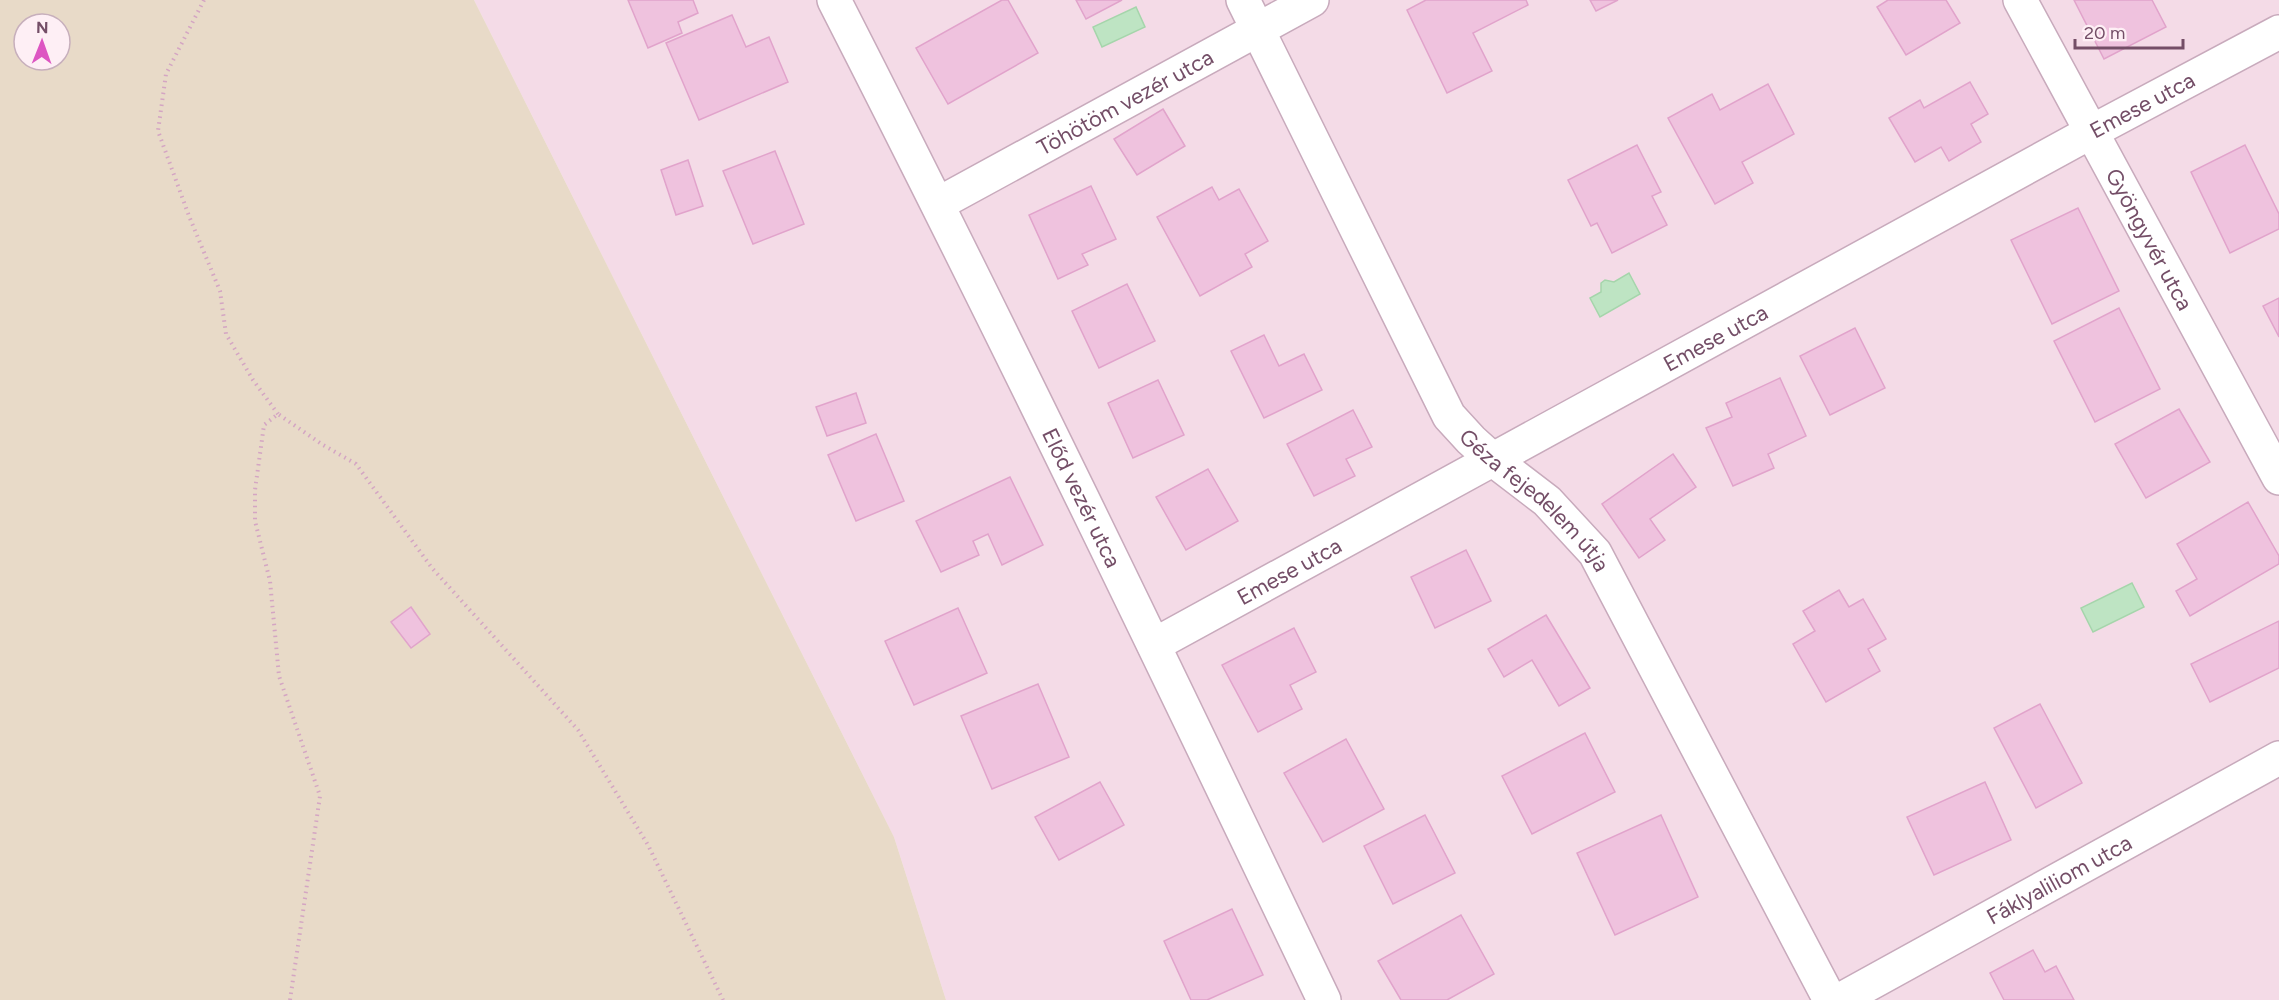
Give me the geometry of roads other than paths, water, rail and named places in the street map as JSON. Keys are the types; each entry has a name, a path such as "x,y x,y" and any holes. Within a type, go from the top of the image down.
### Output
{"street":[{"name":"Előd vezér utca","path":"834,0 938,204 1154,645 1324,1000"},
{"name":"Géza fejedelem útja","path":"1243,0 1449,416 1492,459 1547,501 1595,553 1830,1000"},
{"name":"Töhötöm vezér utca","path":"938,204 1312,0"},
{"name":"Gyöngyvér utca","path":"2020,0 2279,478"},
{"name":"Emese utca","path":"1154,645 2091,132 2279,32"},
{"name":"Fáklyaliliom utca","path":"1840,1000 2279,758"}]}
